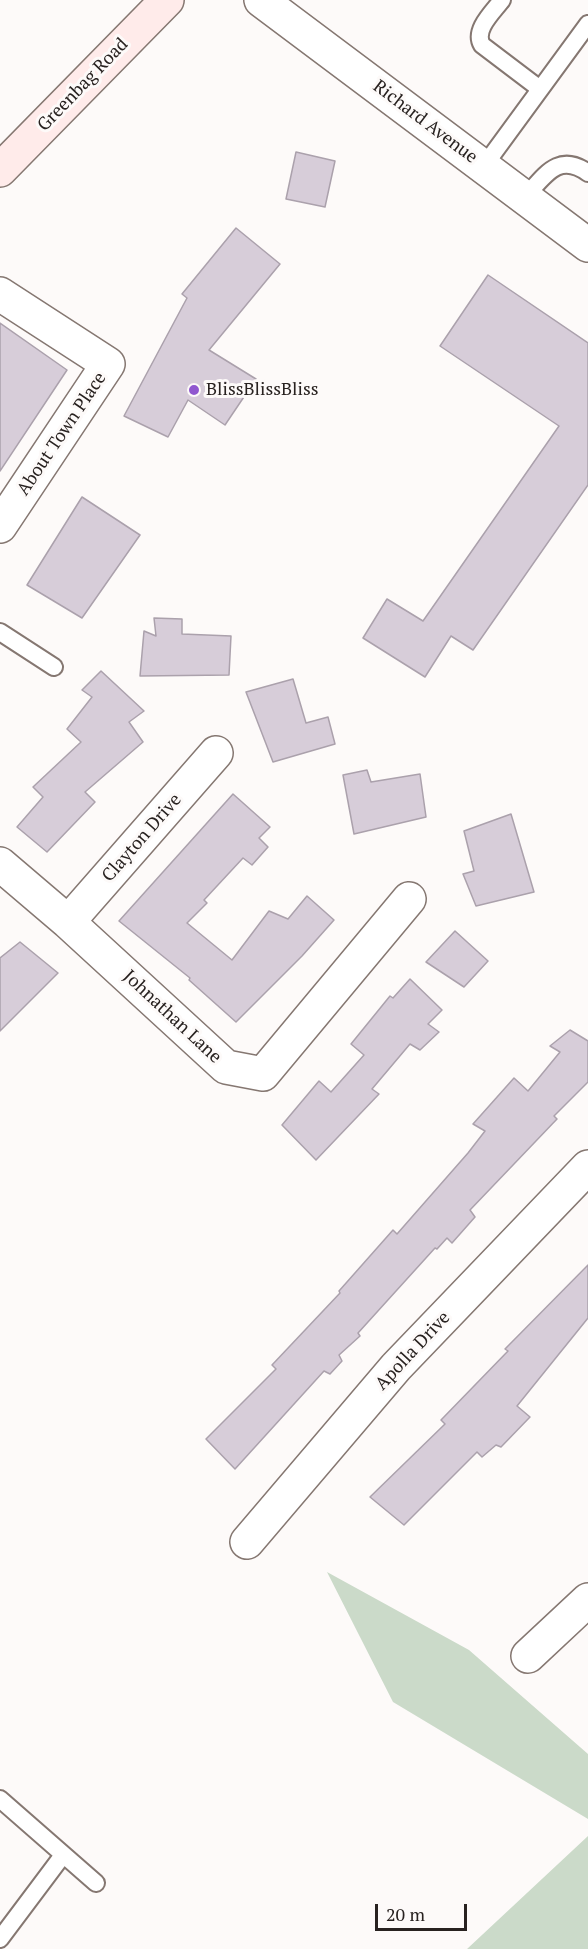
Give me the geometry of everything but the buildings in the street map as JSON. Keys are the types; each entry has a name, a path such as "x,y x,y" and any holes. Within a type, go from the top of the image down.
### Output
{"main road":[{"name":"Greenbag Road","path":"0,170 166,0"}],"street":[{"name":"Richard Avenue","path":"261,0 588,245"},
{"name":"About Town Place","path":"0,294 108,364 1,521"},
{"name":"Clayton Drive","path":"68,922 216,753"},
{"name":"Johnathan Lane","path":"2,869 68,922 226,1067 263,1074 409,899"},
{"name":"Apolla Drive","path":"247,1542 396,1367 588,1167"},
{"path":"528,1656 588,1600"}],"lane":[{"path":"502,0 479,31 478,39 482,45 540,89"},
{"path":"484,166 588,24"},
{"path":"525,197 550,170 560,165 575,164 588,173"},
{"path":"0,632 54,667"},
{"path":"0,1799 96,1883"},
{"path":"0,1940 63,1855"}],"green space":[{"path":"327,1572 469,1650 588,1754 588,1819 393,1702"},
{"path":"588,1836 588,1949 467,1949"}],"place":[{"name":"BlissBlissBliss","path":"194,390"}]}
